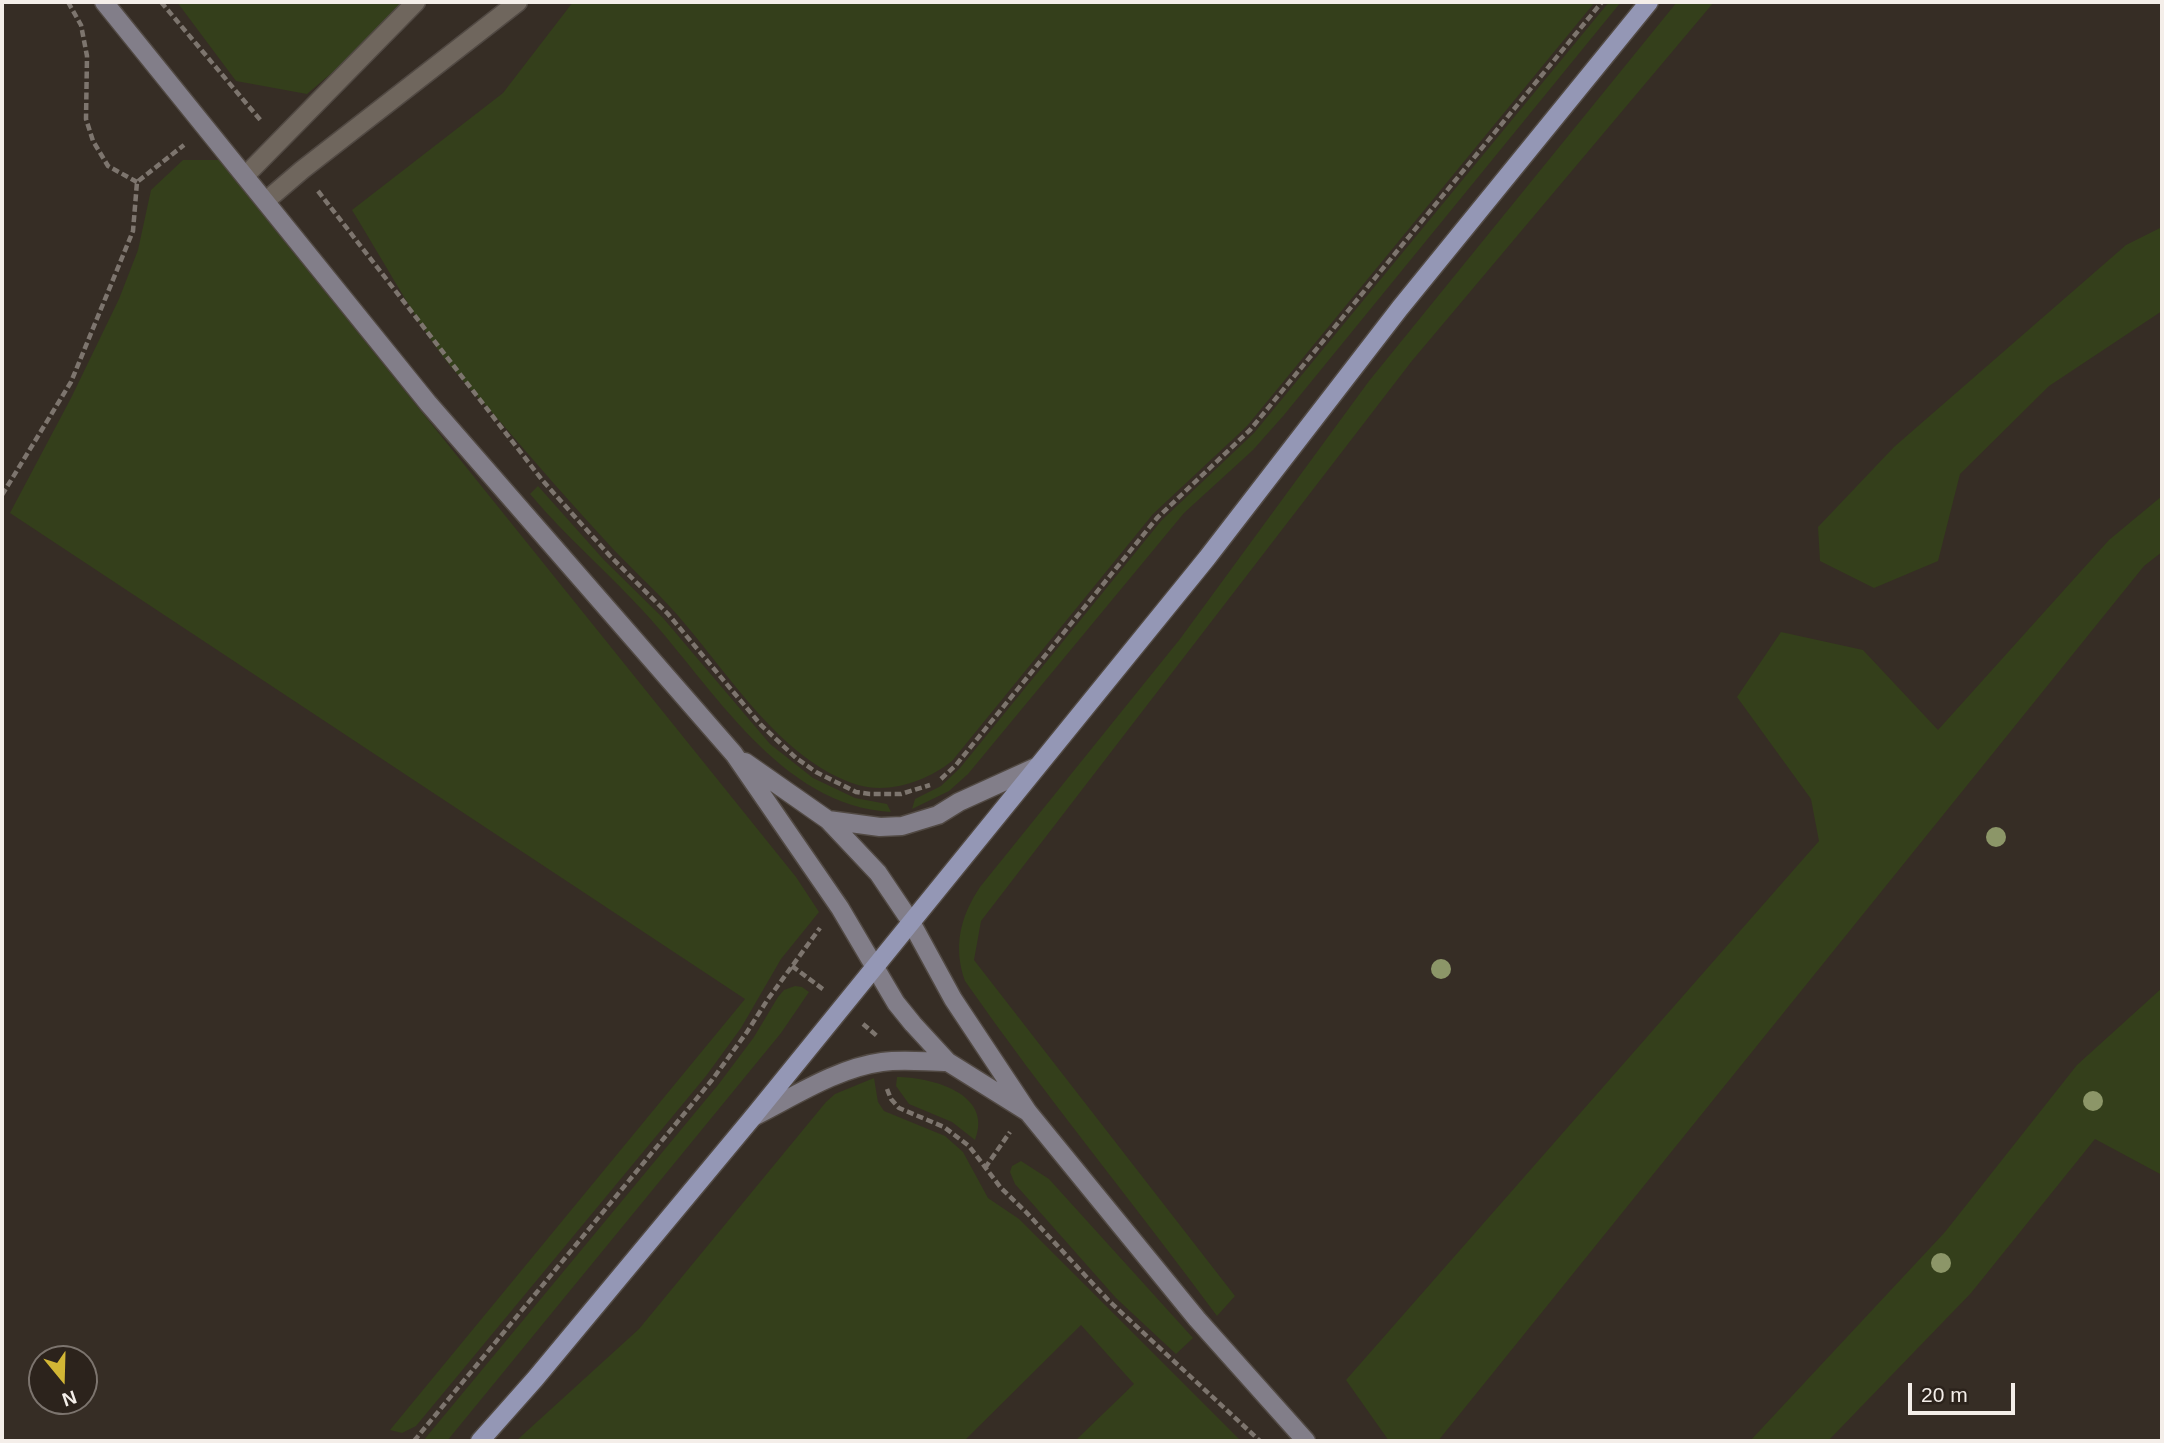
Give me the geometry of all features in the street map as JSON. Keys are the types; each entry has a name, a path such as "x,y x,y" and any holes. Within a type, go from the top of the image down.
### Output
{"main road":[{"path":"480,1441 753,1117 1207,558 1414,290 1650,2"}],"street":[{"path":"104,2 428,403 734,754 841,908 896,1003 948,1062 1028,1112"},
{"path":"734,754 828,820 878,873 911,922 953,999 1028,1112 1197,1319 1306,1441"},
{"path":"828,820 902,827 938,815 959,802 1036,766"},
{"path":"753,1117 860,1067 883,1061 948,1062"}],"lane":[{"path":"245,176 416,2"},
{"path":"267,201 302,170 518,2"}],"path":[{"path":"68,2 81,25 87,56 86,119 93,141 108,166 137,182"},
{"path":"161,2 278,141"},
{"path":"302,170 543,481 610,556 668,614 761,725 796,758 842,786 870,794 901,794 927,787 956,765 1157,518 1250,430 1602,2"},
{"path":"2,495 71,382 133,231 137,182 207,127"},
{"path":"414,1441 712,1080 812,936 841,908"},
{"path":"886,1084 891,1099 899,1108 954,1133 969,1146 1001,1188 1109,1301 1260,1441"},
{"path":"985,1168 1009,1133 1028,1112"}],"green space":[{"path":"177,2 415,2 307,94 236,81"},
{"path":"573,2 1595,2 1247,426 1153,514 952,761 920,780 883,788 858,785 829,773 778,734 755,710 672,609 598,533 445,359 352,210 503,93"},
{"path":"1609,2 1621,2 1284,415 1253,450 1184,513 968,774 949,791 912,809 915,799 941,786 960,768 1161,521 1254,433"},
{"path":"1677,2 1714,2 1411,362 981,921 974,960 1235,1296 1217,1316 1026,1066 965,981 959,956 963,921 980,887 1180,639 1369,381"},
{"path":"183,160 219,160 796,877 819,912 781,959 741,1028 706,1076 416,1426 402,1433 390,1430 745,999 10,513 71,398 119,299 138,250 151,190"},
{"path":"2162,227 2162,311 2049,386 1960,474 1938,561 1874,588 1820,561 1818,527 1894,447 2126,245"},
{"path":"538,486 604,560 663,618 770,744 813,778 855,798 887,804 891,812 851,805 815,789 782,766 723,707 645,613 530,494"},
{"path":"2162,496 2162,552 2144,566 1438,1441 1389,1441 1346,1380 1819,841 1811,799 1737,697 1781,632 1863,650 1938,730 2109,540"},
{"path":"795,986 809,992 781,1033 447,1441 423,1441 718,1085 754,1037 778,997 784,990"},
{"path":"2162,988 2162,1175 2095,1139 1971,1293 1828,1441 1750,1441 1945,1232 2077,1065"},
{"path":"897,1077 926,1080 956,1091 967,1099 975,1110 978,1124 975,1140 952,1122 909,1104 896,1086"},
{"path":"874,1078 878,1102 884,1111 945,1136 963,1152 988,1198 1019,1219 1241,1441 1075,1441 1134,1384 1081,1325 964,1441 516,1441 639,1329 826,1102 835,1094"},
{"path":"1021,1161 1049,1179 1193,1338 1176,1354 1116,1298 1015,1184 1010,1172 1012,1166"}]}
